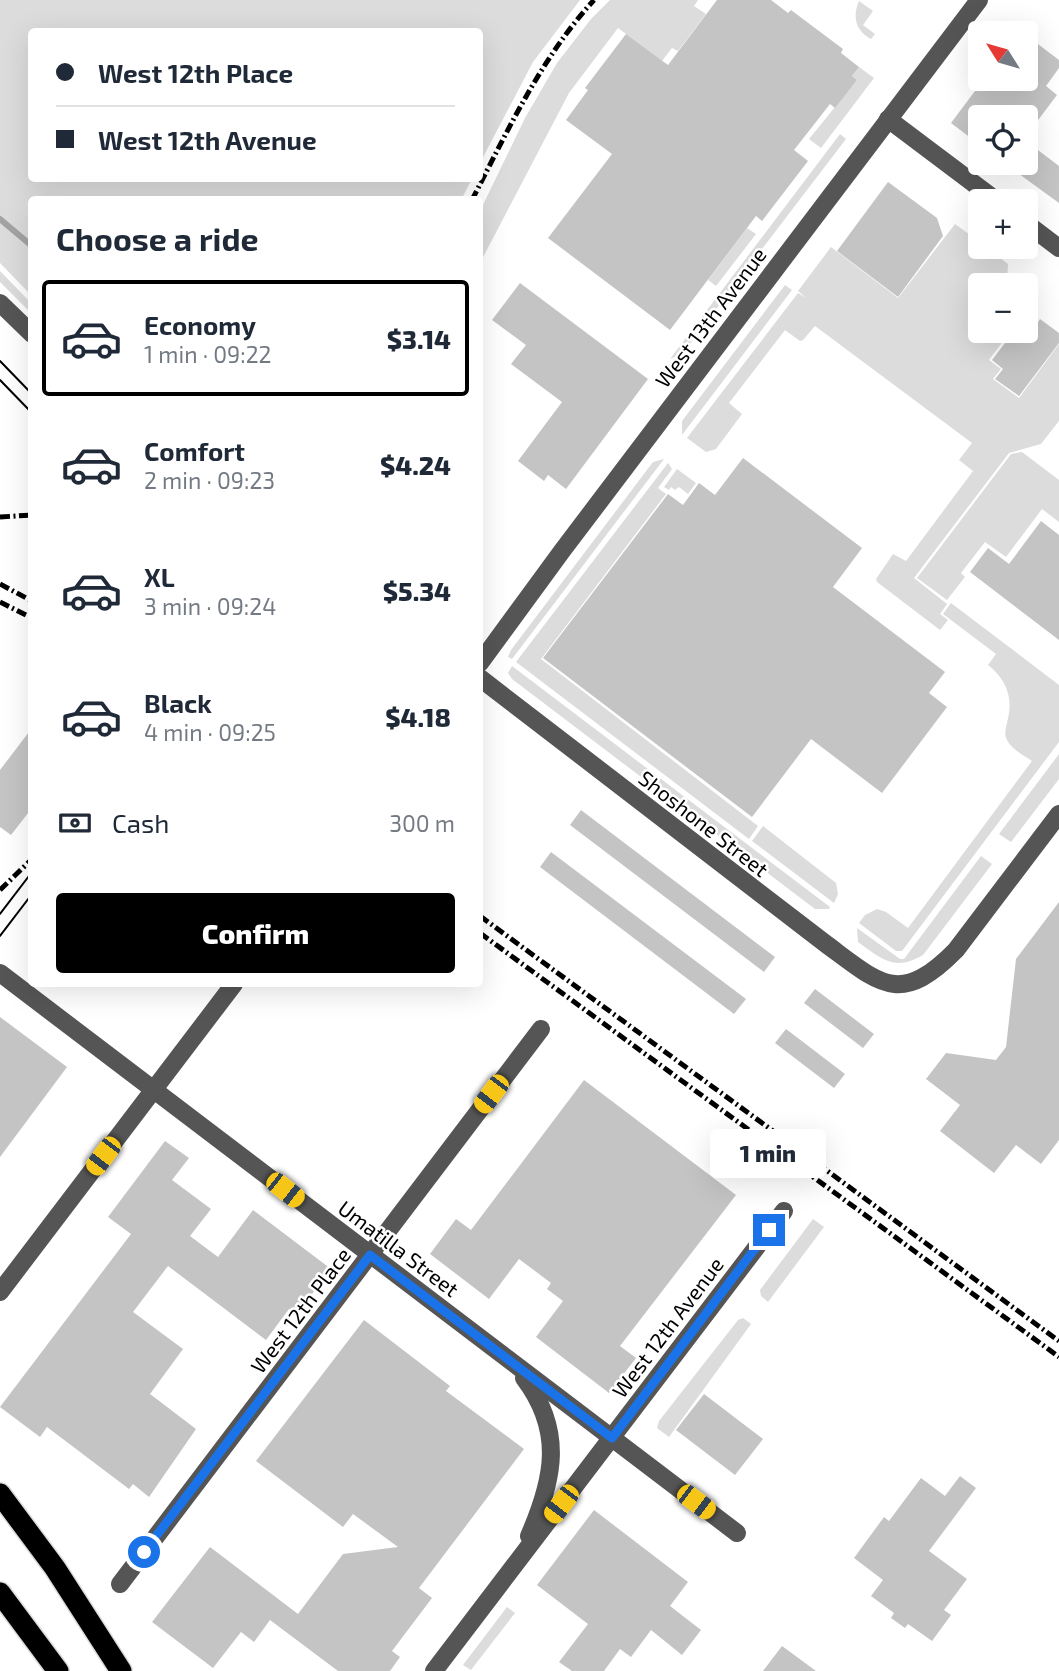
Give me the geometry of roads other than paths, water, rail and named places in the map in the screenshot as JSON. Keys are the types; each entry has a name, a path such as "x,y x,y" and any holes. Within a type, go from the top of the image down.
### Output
{"highway":[{"path":"0,1494 55,1567 121,1671"},
{"path":"0,1593 58,1671"}],"street":[{"name":"West 13th Avenue","path":"483,659 979,0"},
{"path":"888,120 981,189"},
{"path":"1038,232 1059,248"},
{"path":"0,303 28,330"},
{"name":"Shoshone Street","path":"483,680 868,975 890,984 910,984 930,974 956,950 1059,814"},
{"name":"Umatilla Street","path":"0,973 737,1534"},
{"path":"0,1292 232,987"},
{"name":"West 12th Place","path":"120,1584 541,1029"},
{"name":"West 12th Avenue","path":"435,1671 784,1211"},
{"path":"508,1359 534,1391 543,1408 551,1442 546,1492 516,1564"}],"waterway":[{"path":"0,219 28,243"}],"tram line":[{"path":"0,361 28,390"},
{"path":"0,380 28,409"},
{"path":"0,914 28,877"},
{"path":"0,936 28,899"}],"railway":[{"path":"483,178 542,70 575,22 594,0"},
{"path":"474,196 481,182"},
{"path":"0,517 28,515"},
{"path":"0,584 28,599"},
{"path":"0,602 28,616"},
{"path":"0,890 28,863"},
{"path":"483,918 1059,1341"},
{"path":"483,935 1059,1357"}]}
